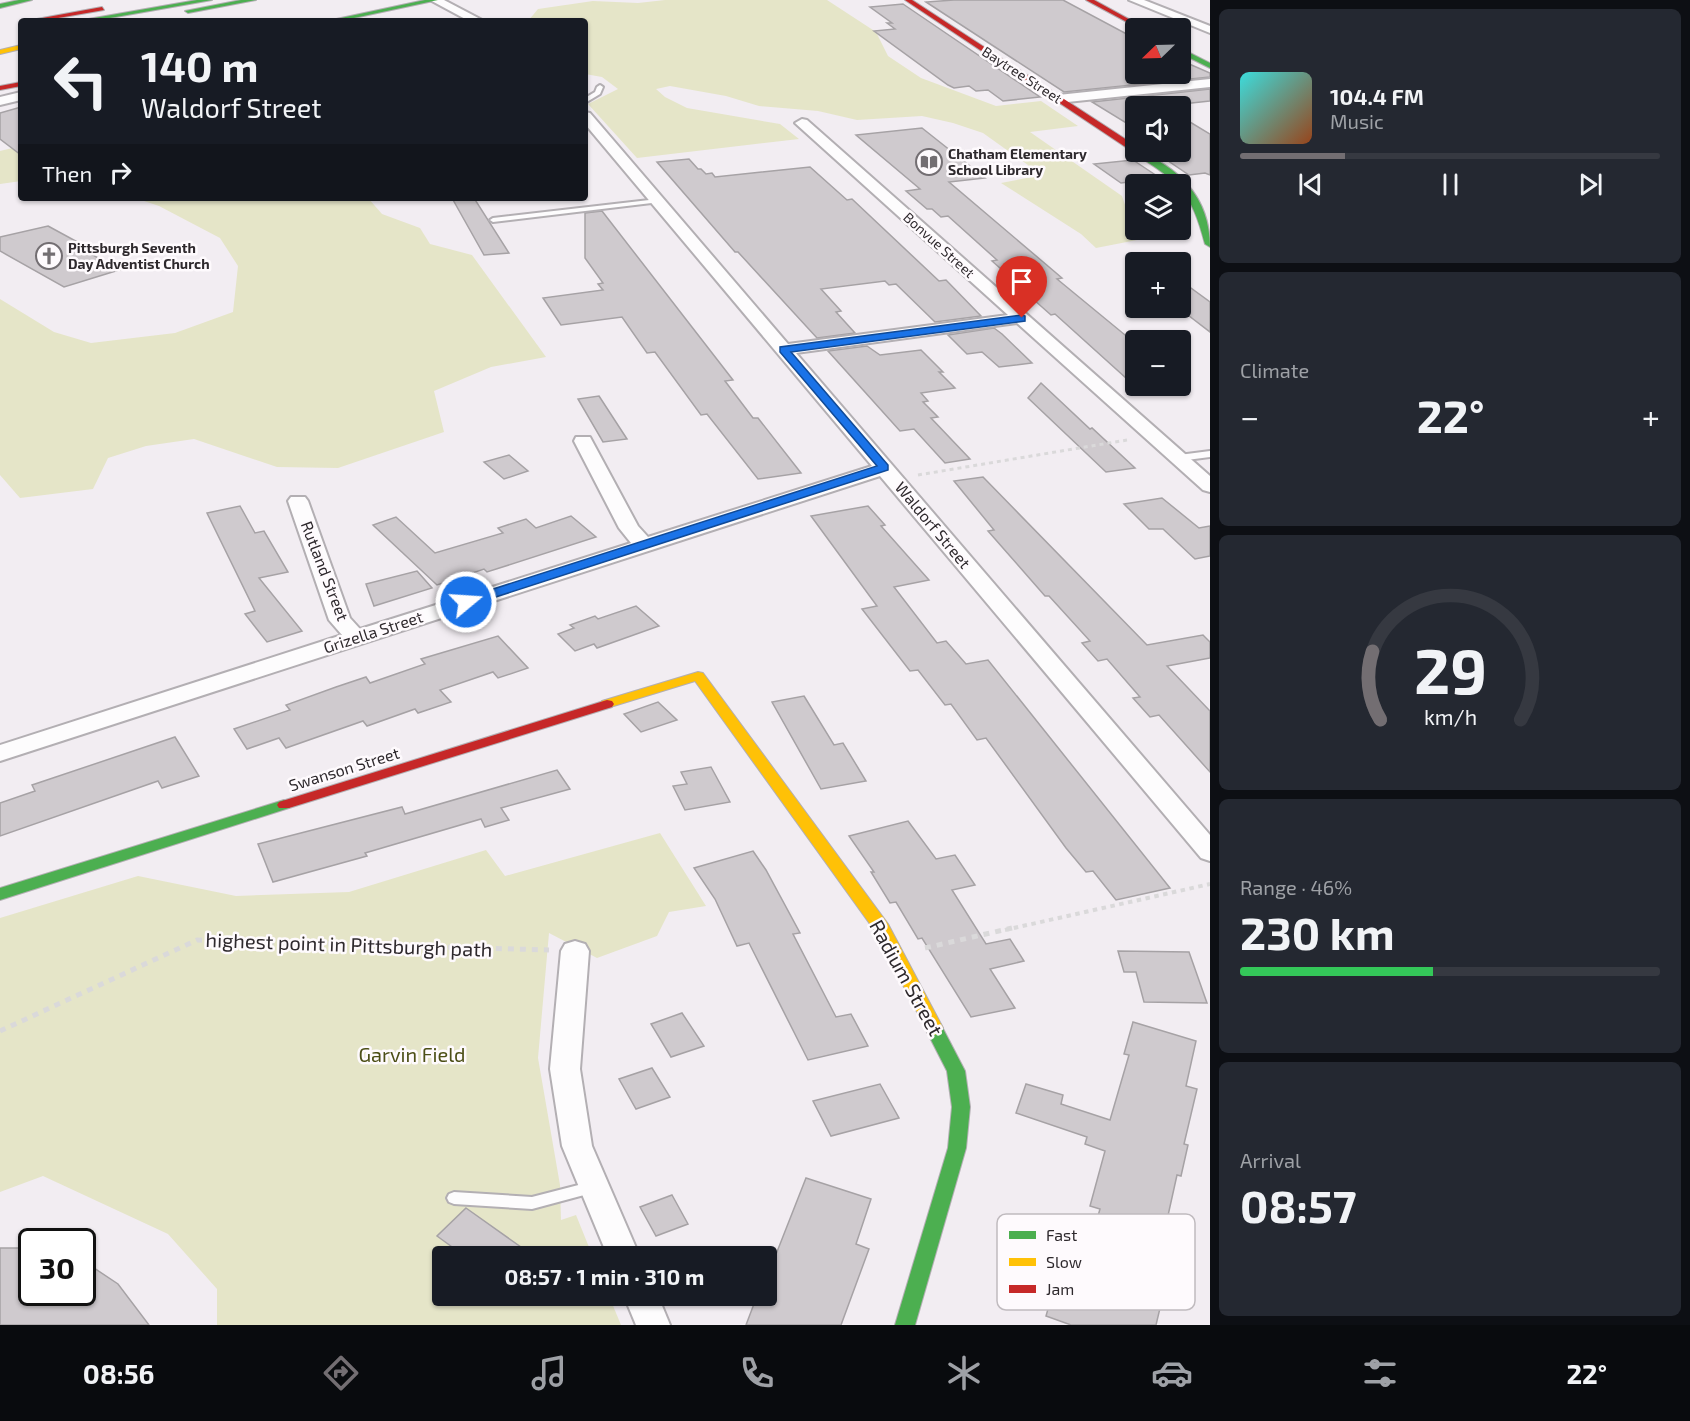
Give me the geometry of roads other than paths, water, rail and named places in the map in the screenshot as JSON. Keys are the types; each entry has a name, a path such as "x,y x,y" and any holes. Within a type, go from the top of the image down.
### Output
{"main road":[{"path":"0,3 8,0"},
{"path":"0,3 28,0"},
{"path":"47,18 157,0"},
{"path":"106,18 209,0"},
{"path":"143,18 253,0"},
{"path":"345,18 435,0"},
{"name":"Baytree Street","path":"908,0 1125,143"},
{"path":"1089,0 1125,19"},
{"path":"99,18 181,5"},
{"path":"146,18 153,16"},
{"path":"0,39 18,36"},
{"path":"0,46 18,43"},
{"path":"0,52 18,48"},
{"path":"1191,56 1210,66"},
{"path":"0,88 18,85"},
{"name":"Baytree Street","path":"1154,162 1178,178 1190,190 1197,202 1210,244"},
{"name":"Swanson Street","path":"0,894 698,676"},
{"name":"Radium Street","path":"698,676 882,928 956,1071 961,1107 957,1148 904,1325"}],"street":[{"path":"435,0 472,18"},
{"path":"1134,0 1210,30"},
{"path":"1058,99 1210,83"},
{"path":"0,101 18,97"},
{"name":"Waldorf Street","path":"588,119 1210,852"},
{"name":"Bonvue Street","path":"802,123 1210,486"},
{"path":"784,350 1022,318"},
{"path":"583,441 629,528 643,545"},
{"name":"Grizella Street","path":"0,753 643,545 889,473"},
{"name":"Rutland Street","path":"298,501 340,620 356,638"},
{"path":"575,951 565,1069 577,1146 619,1246"},
{"path":"645,1306 653,1325"}],"lane":[{"path":"588,99 598,93 600,87"},
{"path":"493,220 658,201"},
{"path":"1179,458 1210,454"},
{"path":"454,1197 532,1203 595,1187"}],"place":[{"name":"Chatham Elementary School Library","path":"929,162"},
{"name":"Pittsburgh Seventh Day Adventist Church","path":"49,256"}],"park label":[{"name":"Garvin Field","path":"412,1055"}]}
